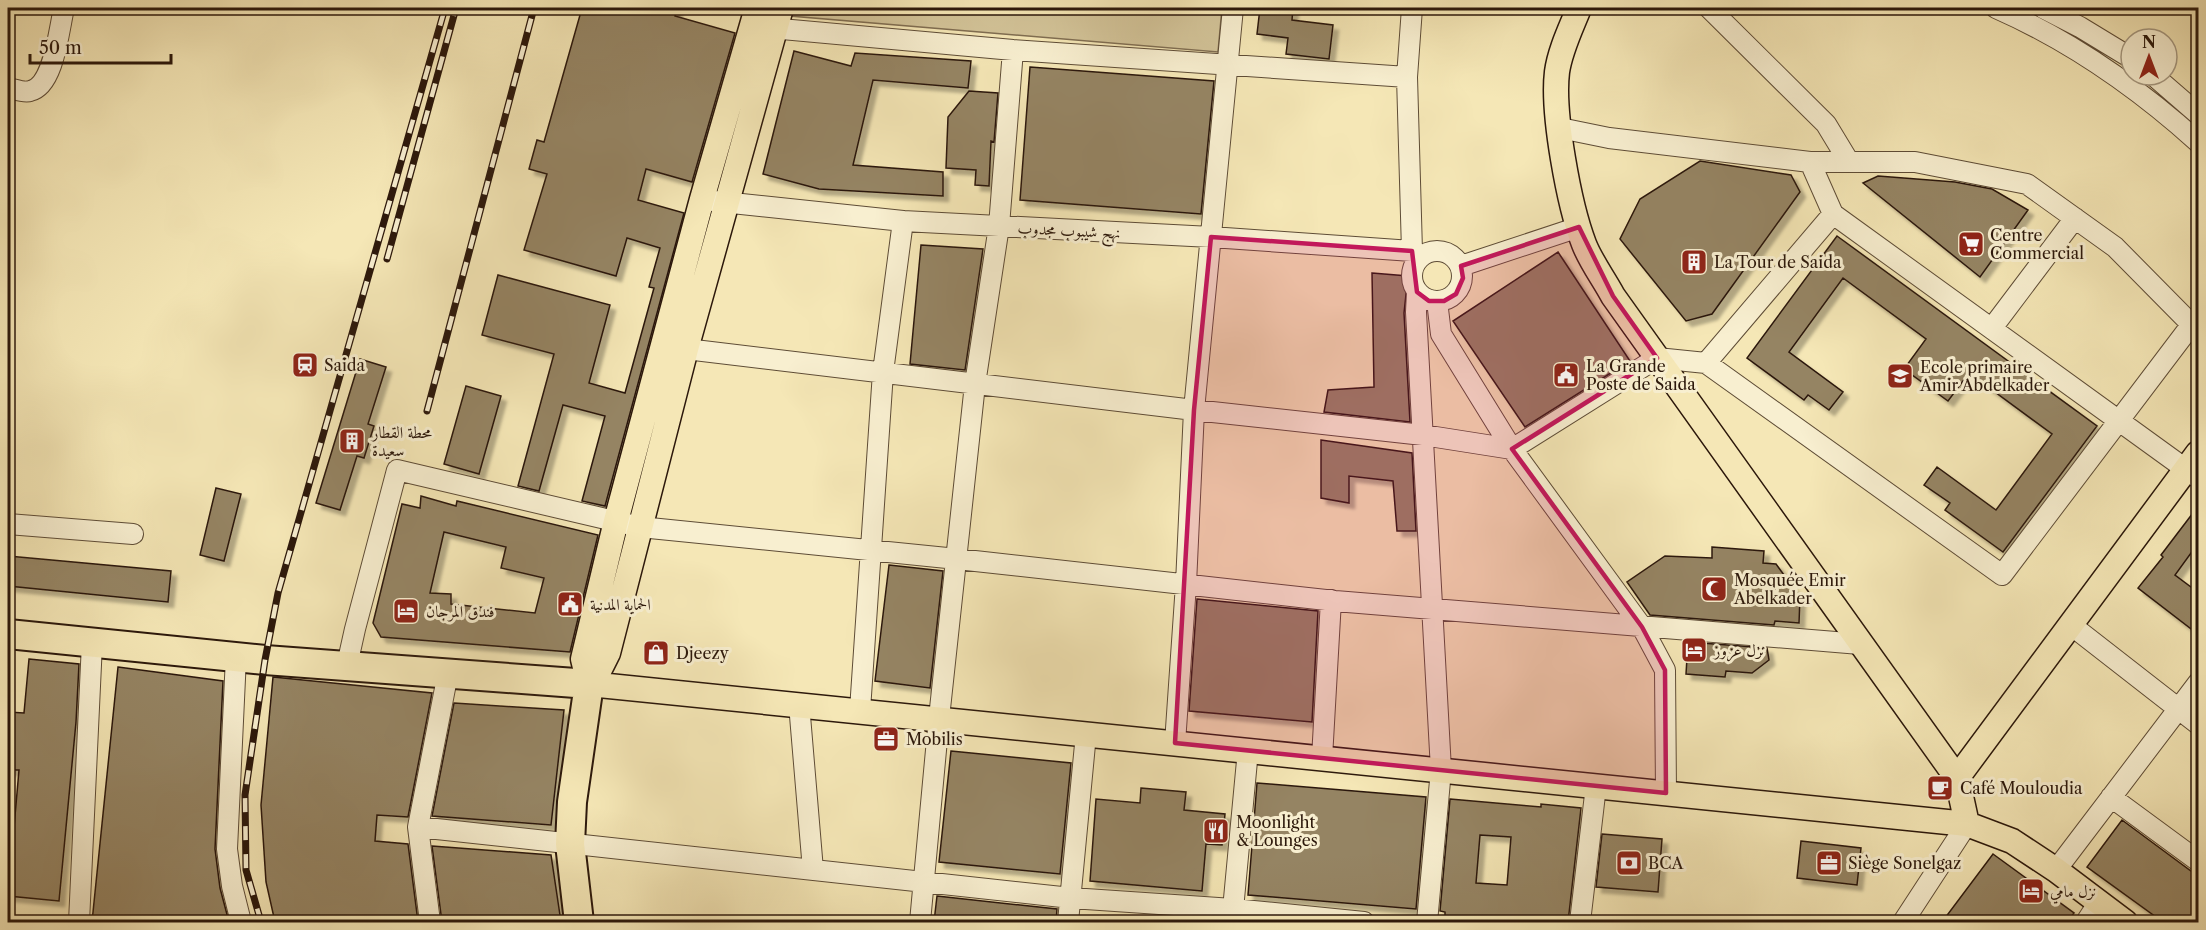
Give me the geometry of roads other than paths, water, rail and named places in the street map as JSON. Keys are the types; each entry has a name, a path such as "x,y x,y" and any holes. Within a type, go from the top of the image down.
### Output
{"highway":[{"path":"8,634 236,657 589,684 572,801 570,844 579,922"}],"main road":[{"path":"1579,8 1564,43 1557,71 1556,94 1564,159 1584,245 1613,296 1957,778 1967,824"},
{"path":"589,684 608,653 640,527 702,199 766,18"},
{"path":"589,684 583,659 616,521 725,203 766,18"},
{"path":"1957,778 2071,625 2195,466"},
{"path":"589,684 1967,824 2012,841 2125,922"}],"street":[{"path":"8,88 29,92 41,87 50,72 64,8"},
{"path":"1175,743 1186,584 1194,410 1233,8"},
{"path":"1412,8 1407,77 1417,257 1412,278 1417,292 1430,609 1441,770 1427,922"},
{"path":"1709,8 1826,124 1849,162"},
{"path":"1996,8 2056,39 2112,72 2160,108 2199,142"},
{"path":"2043,8 2119,51"},
{"path":"766,18 1014,50 1407,77"},
{"path":"920,922 939,718 975,384 999,226 1014,50"},
{"path":"2166,87 2199,114"},
{"path":"675,344 975,384 1423,435 1512,449 1657,358 1706,363 2002,574 2118,419 2195,328 2115,247 2026,184 1915,162 1810,162 1609,138 1560,128"},
{"path":"1810,162 1833,214 2118,419 2195,466"},
{"name":"نهج شيبوب مجدوب","path":"702,199 903,220 1211,237 1417,257"},
{"path":"1706,363 1833,214"},
{"path":"1992,328 2075,218"},
{"path":"860,710 883,372 903,220"},
{"path":"1461,266 1579,227"},
{"path":"1417,257 1438,251 1453,256 1461,266 1463,278 1456,294 1444,301 1429,301 1417,292"},
{"path":"1437,301 1442,334 1512,449 1642,627 1665,669 1666,793"},
{"path":"1418,340 1442,334"},
{"path":"347,665 397,470 640,527 1331,600 1860,644"},
{"path":"8,524 133,534"},
{"path":"1322,758 1331,600"},
{"path":"2071,625 2199,724"},
{"path":"79,922 92,643"},
{"path":"236,657 227,849 232,886 241,922"},
{"path":"430,922 418,827 448,673"},
{"path":"2055,870 2199,683"},
{"path":"799,704 813,870"},
{"path":"1068,922 1086,734"},
{"path":"1232,916 1248,750"},
{"path":"1580,922 1596,786"},
{"path":"2111,797 2199,861"},
{"path":"1903,922 1967,824"},
{"path":"418,827 1232,916 1364,922"},
{"path":"2086,922 2099,902"}],"railway":[{"path":"261,922 246,870 245,795 265,660 278,593 445,8"},
{"path":"387,259 456,8"},
{"path":"427,411 534,8"}],"place":[{"name":"Centre Commercial","path":"1971,244"},
{"name":"La Tour de Saida","path":"1694,262"},
{"name":"Saida","path":"305,365"},
{"name":"La Grande Poste de Saida","path":"1566,375"},
{"name":"Ecole primaire Amir Abdelkader","path":"1900,376"},
{"name":"محطة القطار سعيدة","path":"352,441"},
{"name":"Mosquée Emir Abelkader","path":"1714,589"},
{"name":"الحماية المدنية","path":"570,604"},
{"name":"فندق المرجان","path":"406,611"},
{"name":"نزل عزوز","path":"1694,650"},
{"name":"Djeezy","path":"656,653"},
{"name":"Mobilis","path":"886,739"},
{"name":"Café Mouloudia","path":"1940,788"},
{"name":"Moonlight & Lounges","path":"1216,831"},
{"name":"BCA","path":"1629,863"},
{"name":"Siège Sonelgaz","path":"1829,863"},
{"name":"نزل مامي","path":"2031,891"}]}
